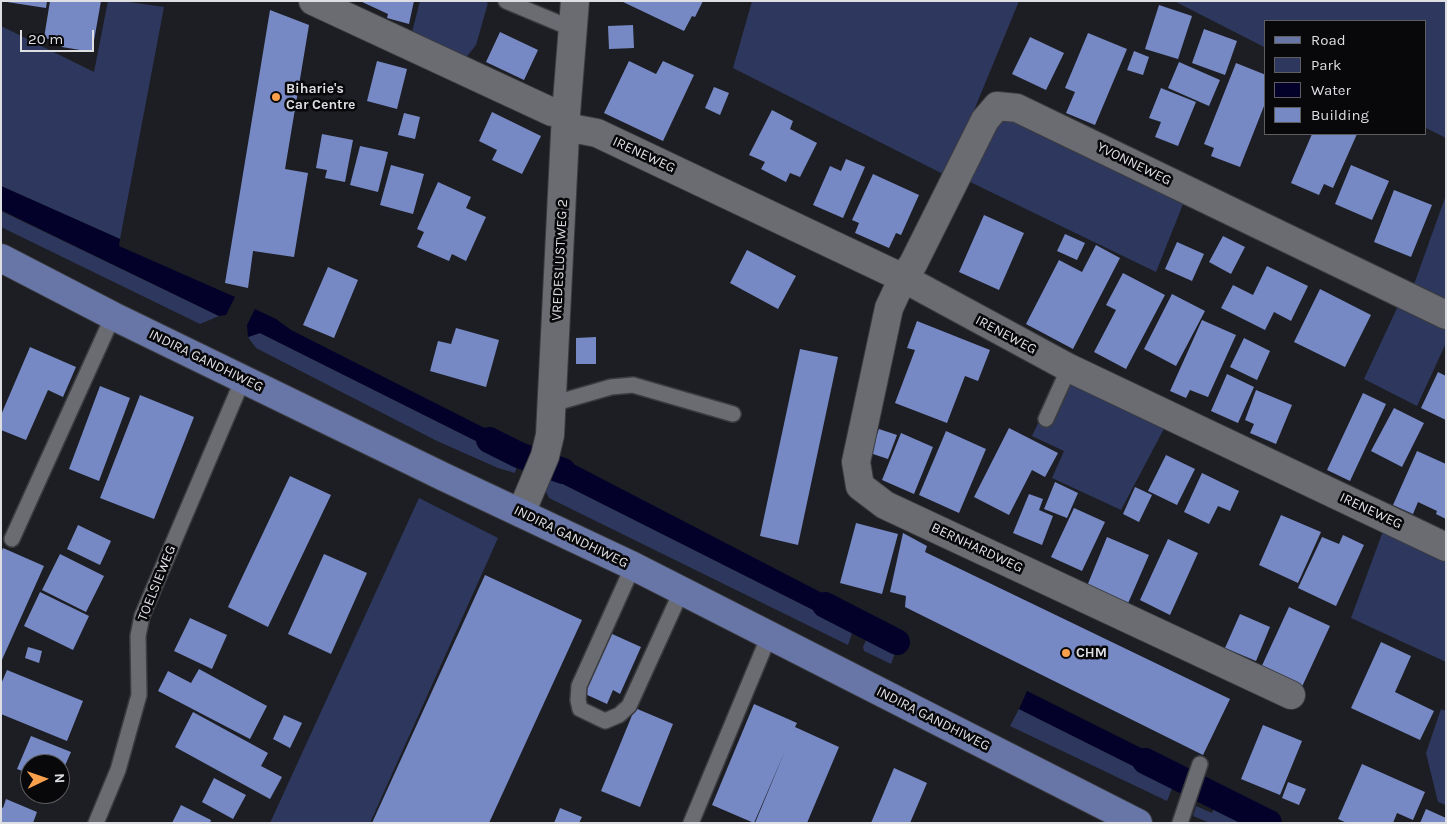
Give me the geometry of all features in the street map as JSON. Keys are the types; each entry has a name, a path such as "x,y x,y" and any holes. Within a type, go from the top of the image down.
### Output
{"main road":[{"name":"INDIRA GANDHIWEG","path":"1,258 113,316 444,477 525,502 681,592 1138,823"}],"street":[{"name":"IRENEWEG","path":"313,1 903,278 1069,368 1446,547"},
{"name":"VREDESLUSTWEG 2","path":"525,502 545,456 550,435 566,121 574,13"},
{"name":"YVONNEWEG","path":"903,278 913,264 985,120 997,106 1017,108 1446,316"},
{"name":"BERNHARDWEG","path":"903,278 889,308 856,462 860,486 885,504 1291,695"}],"lane":[{"path":"506,1 561,24 574,13"},
{"path":"12,539 113,316"},
{"path":"1046,419 1069,368"},
{"name":"TOELSIEWEG","path":"96,823 118,770 139,695 138,636 142,616 243,379"},
{"path":"552,404 611,387 633,384 733,414"},
{"path":"633,566 579,686 578,700 580,709 605,721 619,715 629,706 681,592"},
{"path":"691,823 769,636"},
{"path":"1180,823 1200,764"}],"green space":[{"path":"108,1 164,7 120,239 1,186 1,26 94,72"},
{"path":"420,1 484,1 488,3 476,45 464,60 411,36"},
{"path":"752,1 1019,1 947,176 733,68"},
{"path":"1174,1 1446,1 1446,138 1427,128 1427,20 1264,20 1264,47"},
{"path":"1006,113 1185,199 1156,272 964,179 991,123"},
{"path":"1446,195 1446,306 1412,290"},
{"path":"1,211 219,316 200,324 1,227"},
{"path":"1398,306 1446,328 1446,343 1417,406 1364,379"},
{"path":"260,333 518,462 515,473 498,468 437,441 256,348 248,337"},
{"path":"1062,373 1167,423 1121,510 1052,478 1064,451 1032,436"},
{"path":"549,477 853,630 848,645 549,498 545,490"},
{"path":"419,498 498,538 370,823 270,823"},
{"path":"1383,531 1446,562 1446,662 1351,618"},
{"path":"867,638 896,650 891,664 864,651 863,647"},
{"path":"1019,709 1173,786 1167,801 1010,726"},
{"path":"1441,709 1446,711 1446,805 1438,802 1426,753"},
{"path":"1196,806 1212,813 1214,807 1246,823 1210,823 1193,816"}],"water":[{"path":"1,186 120,239 119,246 235,297 226,315 219,316 1,210"},
{"path":"255,309 276,319 291,330 524,448 518,462 260,333 248,337 247,325"},
{"path":"558,456 822,593 858,615 853,630 549,477"},
{"path":"875,619 903,632 896,650 867,638"},
{"path":"1027,691 1181,768 1173,786 1019,709"},
{"path":"1220,790 1263,811 1259,823 1246,823 1214,807"}],"building":[{"path":"7,1 47,1 46,8"},
{"path":"50,1 101,1 92,52 62,47 63,42 44,38"},
{"path":"360,1 414,1 409,24 387,18 388,14"},
{"path":"621,1 703,1 695,17 692,16 684,31"},
{"path":"1159,5 1192,16 1178,59 1145,49"},
{"name":"Biharie's Car Centre","path":"270,10 309,25 285,169 308,173 294,257 253,251 248,288 225,283"},
{"path":"633,25 634,48 609,49 608,26"},
{"path":"1204,29 1237,41 1225,75 1192,63"},
{"path":"500,32 538,50 524,80 486,62"},
{"path":"1088,33 1127,49 1095,125 1066,113 1075,92 1065,88"},
{"path":"1030,37 1064,53 1046,90 1012,74"},
{"path":"1134,51 1149,57 1143,75 1127,70"},
{"path":"377,61 407,69 397,109 367,101"},
{"path":"629,61 656,74 663,61 694,75 663,141 604,113"},
{"path":"1179,62 1220,80 1209,106 1168,88"},
{"path":"1236,63 1264,74 1264,106 1240,167 1211,156 1214,148 1204,144"},
{"path":"714,87 729,93 720,115 705,108"},
{"path":"1161,88 1196,102 1178,146 1155,137 1161,122 1149,118"},
{"path":"772,110 793,121 790,129 817,143 800,177 790,173 786,182 761,169 765,162 749,155"},
{"path":"492,112 541,136 522,174 492,160 497,150 479,141"},
{"path":"404,113 420,117 415,139 398,135"},
{"path":"322,134 353,140 345,182 325,178 327,170 316,168"},
{"path":"1312,135 1357,135 1333,188 1324,184 1319,195 1291,183"},
{"path":"360,146 388,152 378,192 350,185"},
{"path":"846,159 865,167 843,218 813,205 830,166 841,171"},
{"path":"391,165 424,174 413,214 380,205"},
{"path":"1351,165 1389,181 1372,220 1335,204"},
{"path":"873,174 919,195 901,235 896,233 889,248 855,233 859,223 852,220"},
{"path":"438,182 471,197 466,208 486,217 466,261 452,254 449,261 417,247 424,232 417,229"},
{"path":"1394,190 1432,205 1411,257 1374,242"},
{"path":"984,215 1024,233 999,290 959,272"},
{"path":"1065,234 1085,243 1077,260 1057,251"},
{"path":"1223,236 1245,247 1231,274 1209,262"},
{"path":"1177,242 1204,254 1192,281 1165,269"},
{"path":"1096,245 1120,258 1073,349 1026,324 1059,260 1082,272"},
{"path":"747,250 796,276 778,309 730,283"},
{"path":"1267,266 1308,286 1291,321 1274,312 1265,330 1221,308 1233,285 1253,295"},
{"path":"328,267 358,280 334,338 303,325"},
{"path":"1123,273 1165,295 1126,369 1094,352 1116,310 1106,305"},
{"path":"1320,289 1371,315 1345,367 1294,342"},
{"path":"1172,294 1205,311 1176,366 1144,349"},
{"path":"1202,320 1236,335 1208,397 1190,390 1186,398 1170,391"},
{"path":"917,321 990,350 978,381 965,376 947,423 895,403 915,350 907,348"},
{"path":"456,328 499,340 486,387 430,371 438,341 451,344"},
{"path":"596,337 596,364 576,364 576,338"},
{"path":"1244,338 1270,351 1257,380 1230,367"},
{"path":"30,347 76,367 63,397 48,390 26,440 1,430 1,415"},
{"path":"800,349 838,357 798,545 760,536"},
{"path":"1438,372 1446,376 1446,420 1421,408"},
{"path":"1227,374 1254,387 1238,423 1211,411"},
{"path":"100,386 130,398 99,481 69,469"},
{"path":"1256,390 1292,405 1276,444 1250,433 1254,424 1245,420"},
{"path":"1363,393 1386,404 1350,481 1327,470"},
{"path":"140,395 194,417 154,519 100,498"},
{"path":"1394,408 1424,423 1402,467 1371,451"},
{"path":"1009,428 1058,453 1045,477 1032,470 1009,515 974,497"},
{"path":"879,429 897,435 888,459 870,453"},
{"path":"946,431 986,449 959,513 919,495"},
{"path":"901,433 933,447 914,494 882,480"},
{"path":"1417,451 1446,464 1446,519 1436,514 1437,511 1418,502 1413,514 1393,505"},
{"path":"1166,455 1195,469 1177,505 1148,491"},
{"path":"1202,473 1239,491 1230,511 1218,506 1209,524 1184,512"},
{"path":"290,476 331,495 268,627 228,607"},
{"path":"1055,482 1078,493 1067,518 1044,509"},
{"path":"1135,487 1152,495 1139,522 1123,514"},
{"path":"1029,494 1043,499 1039,510 1053,516 1042,545 1013,533"},
{"path":"1074,508 1105,522 1082,571 1051,557"},
{"path":"1281,515 1321,532 1298,583 1259,565"},
{"path":"856,523 898,534 882,594 840,583"},
{"path":"78,525 111,541 100,565 67,549"},
{"name":"CHM","path":"903,533 927,546 925,552 1230,699 1203,755 905,607 906,596 890,592"},
{"path":"1343,535 1364,545 1336,606 1298,588 1322,537 1339,544"},
{"path":"1107,537 1149,555 1126,608 1085,591"},
{"path":"1168,539 1198,553 1170,615 1140,600"},
{"path":"3,548 44,566 1,662 1,552"},
{"path":"60,554 104,576 86,612 42,590"},
{"path":"324,554 367,573 331,654 288,634"},
{"path":"485,575 582,620 489,823 372,823"},
{"path":"40,592 89,616 73,650 24,626"},
{"path":"1289,607 1330,626 1300,691 1259,672"},
{"path":"1240,614 1270,627 1256,661 1225,648"},
{"path":"190,618 227,635 212,669 174,651"},
{"path":"610,633 641,647 620,694 613,690 607,704 583,693"},
{"path":"1381,642 1411,656 1395,692 1434,711 1420,740 1351,708"},
{"path":"28,647 42,651 39,663 25,658"},
{"path":"199,669 267,706 250,739 158,691 168,671 191,683"},
{"path":"7,670 83,701 67,741 1,714 1,684"},
{"path":"754,704 797,723 795,727 839,747 807,823 755,823 785,751 754,823 712,805"},
{"path":"635,708 673,724 640,807 601,791"},
{"path":"193,712 268,753 261,766 282,777 270,799 175,747"},
{"path":"284,715 302,723 290,748 273,739"},
{"path":"1263,725 1302,741 1280,795 1241,779"},
{"path":"31,736 71,752 70,754 23,754"},
{"path":"1362,764 1425,792 1413,820 1397,813 1393,823 1347,823 1338,819"},
{"path":"894,768 927,783 910,823 871,823"},
{"path":"214,778 246,795 233,819 202,802"},
{"path":"1288,782 1306,789 1299,805 1282,798"},
{"path":"6,799 37,812 33,823 1,823 1,807 3,808"},
{"path":"181,805 211,820 210,823 172,823"},
{"path":"560,808 582,817 579,823 554,823"},
{"path":"1426,809 1446,818 1446,823 1420,823"}],"waterway":[{"path":"489,440 519,455 563,471"},
{"path":"825,605 897,642"},
{"path":"1145,761 1269,823"}],"place":[{"name":"Biharie's Car Centre","path":"276,97"},
{"name":"CHM","path":"1066,653"}]}
